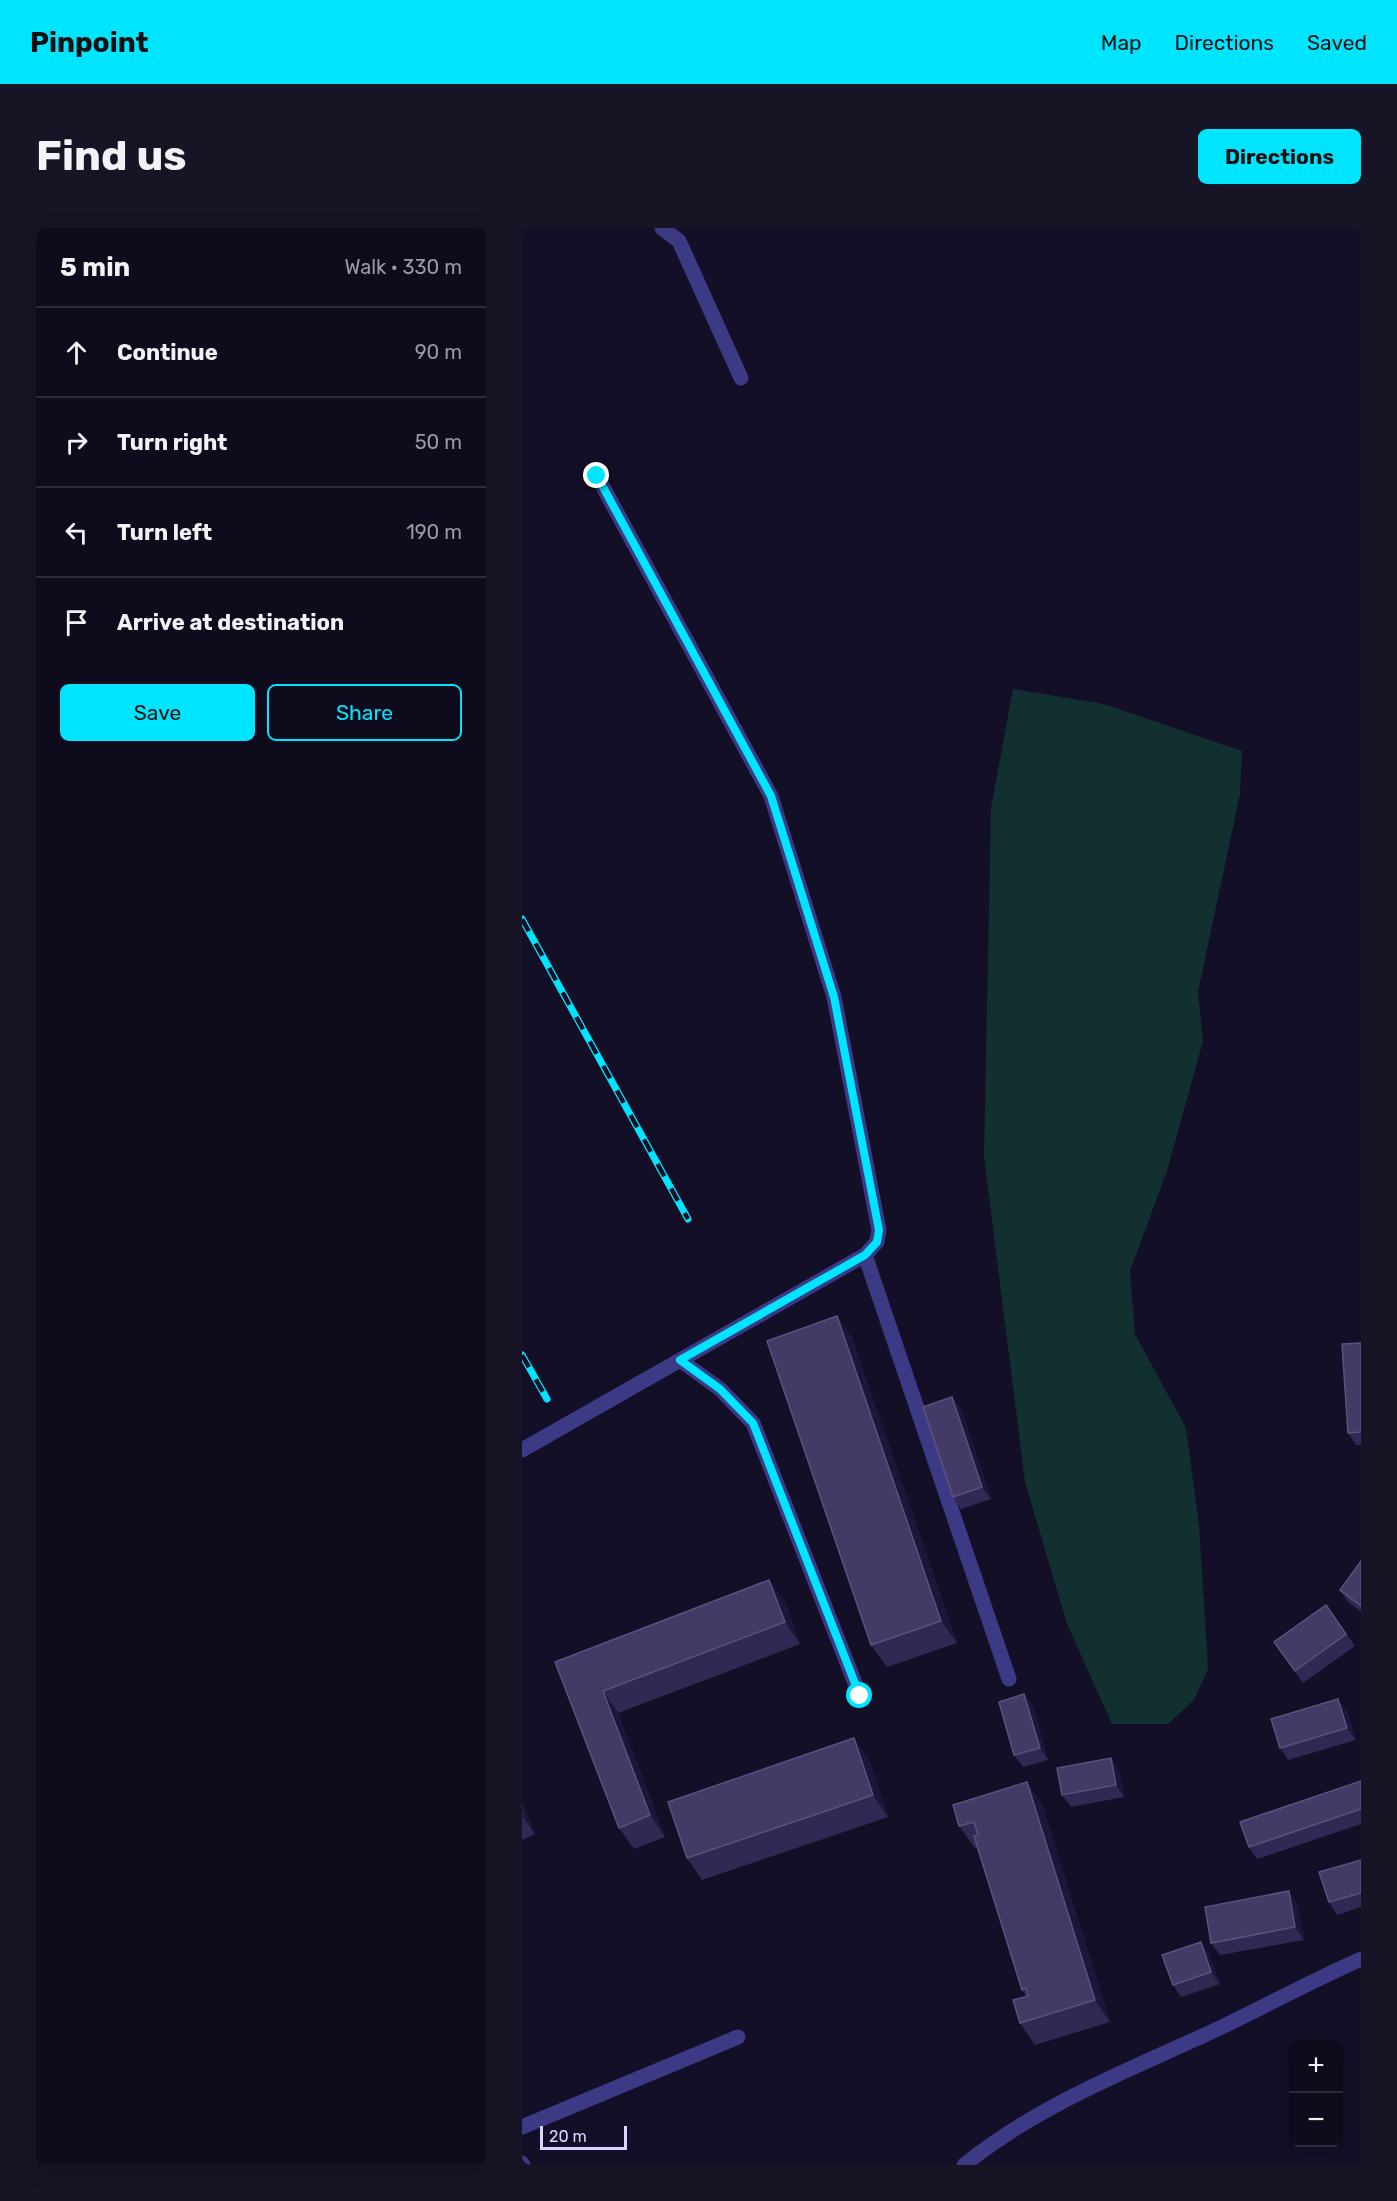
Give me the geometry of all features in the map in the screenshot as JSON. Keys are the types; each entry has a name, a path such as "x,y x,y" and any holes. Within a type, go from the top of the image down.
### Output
{"street":[{"path":"662,228 679,242 741,378"},
{"path":"522,1450 865,1255 877,1242 879,1230 834,997 771,796 597,476"},
{"path":"865,1255 1009,1679"},
{"path":"680,1360 720,1389 753,1423 860,1696"},
{"path":"964,2165 1015,2127 1080,2091 1211,2032 1361,1959"},
{"path":"522,2127 738,2037"}],"green space":[{"path":"1013,689 1104,704 1242,751 1240,794 1198,992 1203,1041 1167,1171 1130,1271 1135,1334 1186,1428 1199,1524 1208,1669 1194,1700 1168,1724 1112,1724 1067,1624 1025,1482 984,1156 991,808"}],"building":[{"path":"837,1316 941,1621 871,1645 767,1341"},
{"path":"1361,1343 1361,1432 1348,1433 1342,1344"},
{"path":"952,1397 982,1487 953,1497 923,1407"},
{"path":"1361,1561 1361,1606 1340,1590"},
{"path":"769,1580 785,1622 603,1691 650,1815 619,1828 555,1662"},
{"path":"1326,1605 1346,1634 1295,1671 1274,1642"},
{"path":"1024,1694 1040,1748 1014,1755 999,1702"},
{"path":"1338,1699 1347,1728 1280,1748 1271,1719"},
{"path":"854,1738 873,1795 687,1858 668,1802"},
{"path":"1111,1758 1116,1785 1062,1795 1057,1768"},
{"path":"1361,1781 1361,1809 1249,1847 1240,1822"},
{"path":"1027,1782 1095,2000 1020,2023 1013,2000 1028,1996 1026,1988 1022,1990 974,1836 978,1835 974,1822 959,1826 953,1805"},
{"path":"1361,1860 1361,1893 1329,1902 1319,1872"},
{"path":"1289,1891 1295,1927 1211,1943 1205,1907"},
{"path":"1201,1942 1211,1972 1173,1985 1162,1955"}],"railway":[{"path":"522,919 688,1219"},
{"path":"522,1355 547,1399"}],"route":[{"path":"597,476 771,796 834,997 879,1230 877,1242 865,1255 680,1360 720,1389 753,1423 860,1696"}]}
